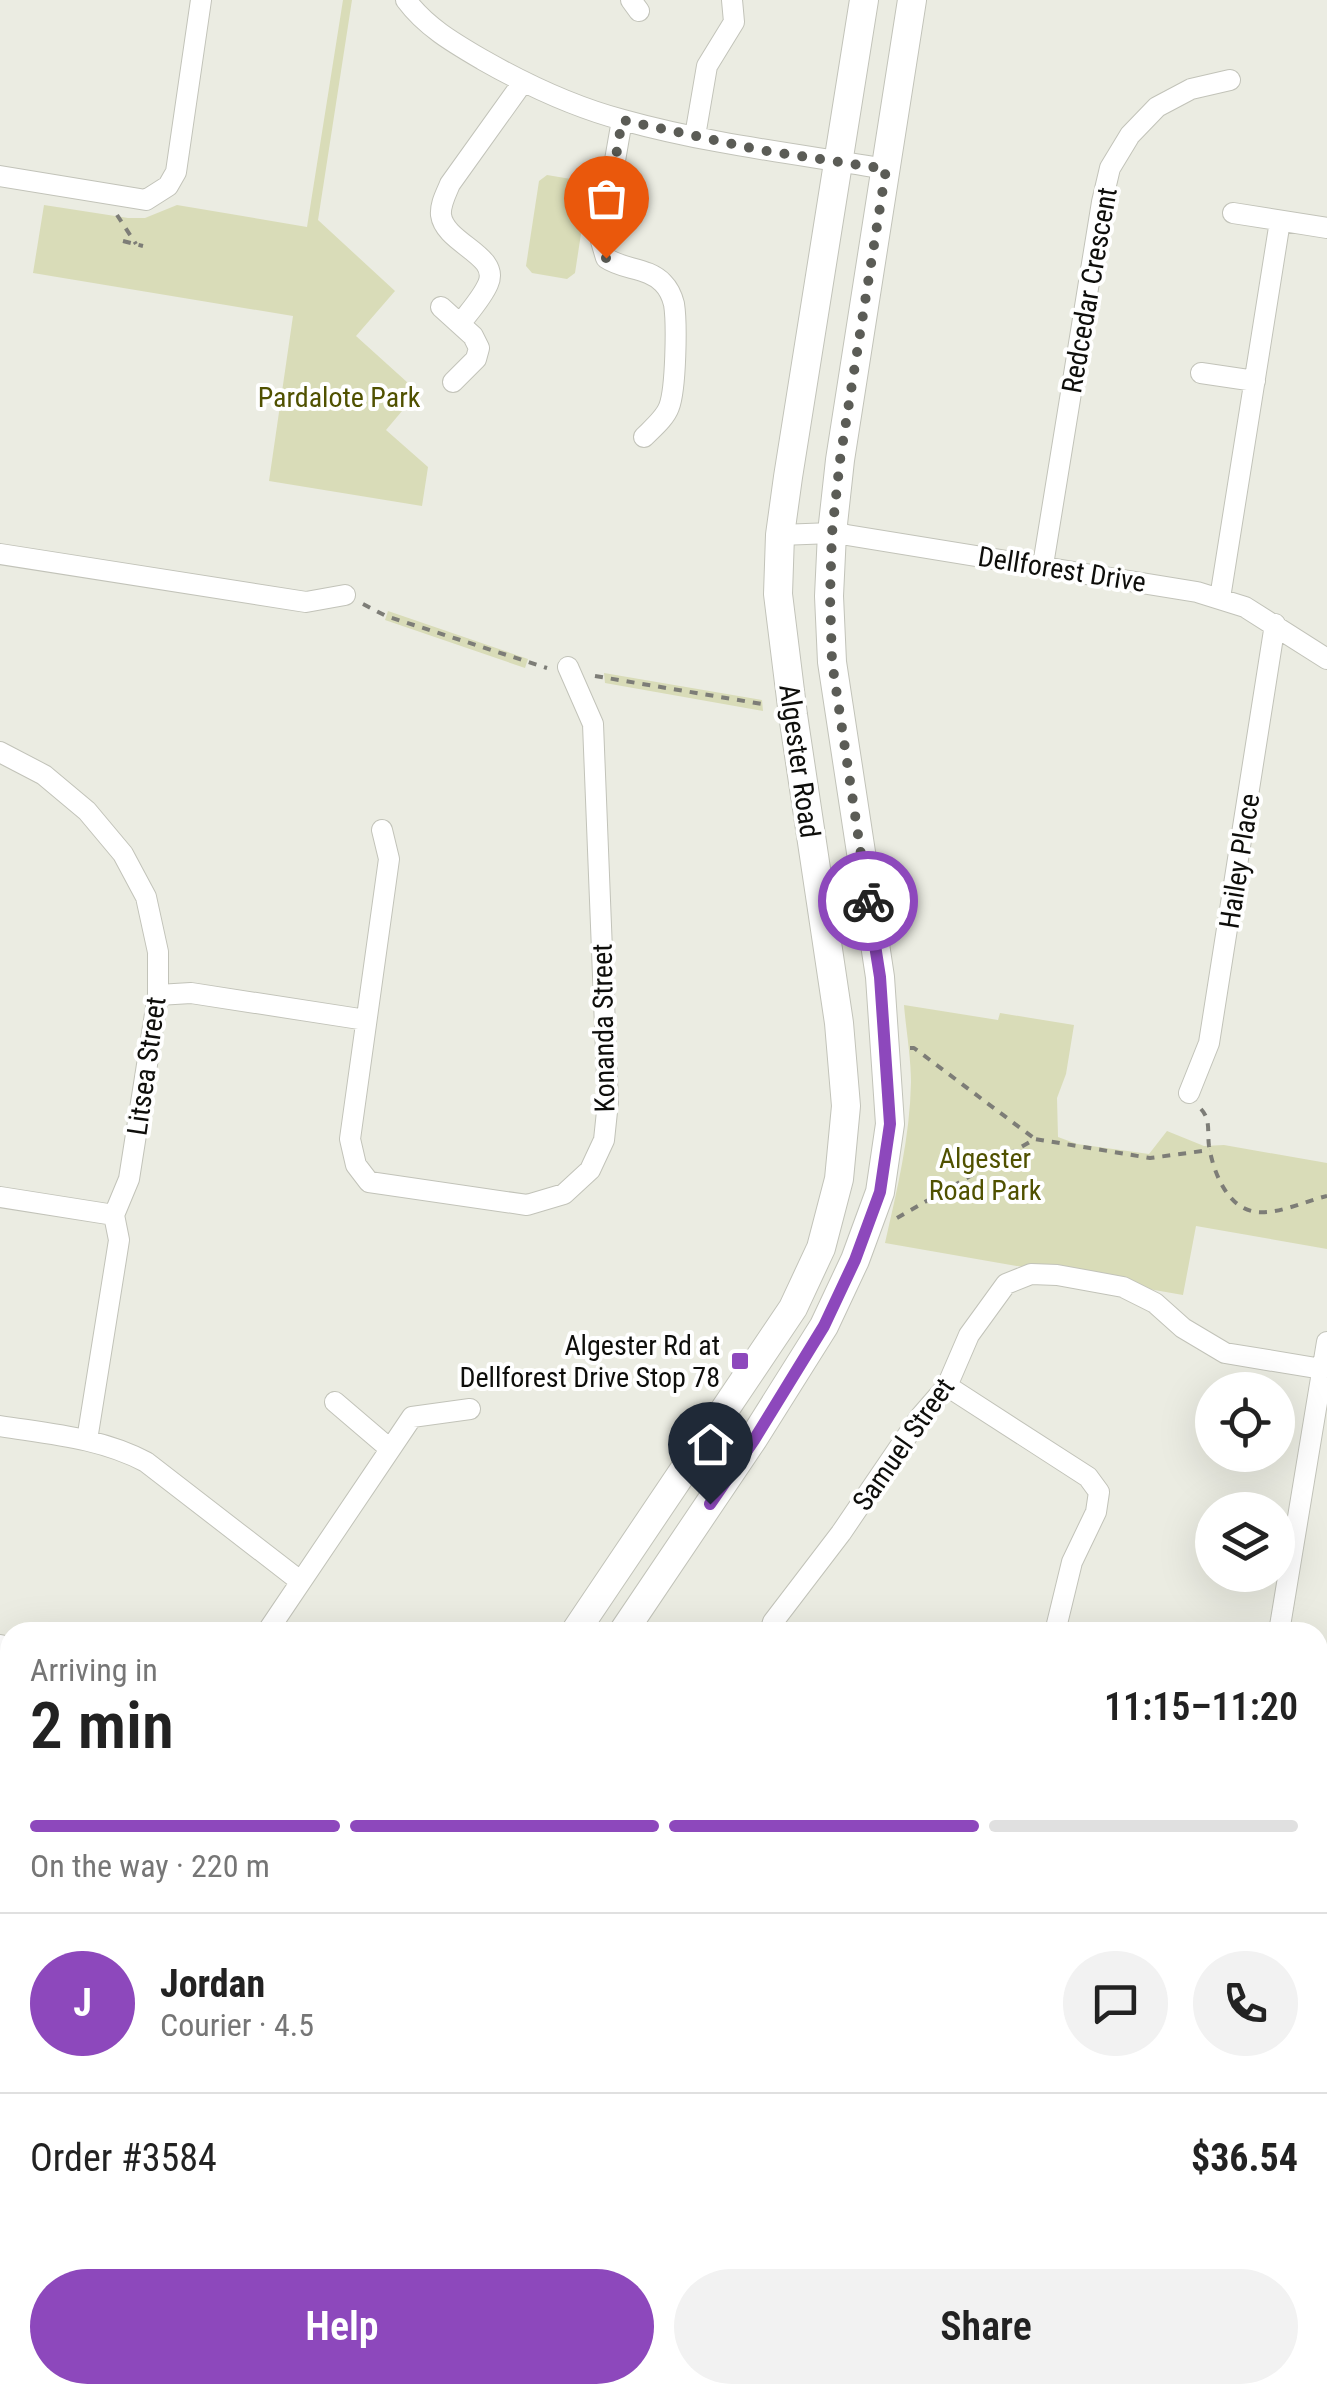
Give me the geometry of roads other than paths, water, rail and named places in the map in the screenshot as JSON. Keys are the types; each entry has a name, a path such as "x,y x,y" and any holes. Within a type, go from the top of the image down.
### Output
{"main road":[{"name":"Algester Road","path":"582,1622 793,1308 821,1248 839,1180 846,1106 839,1023 778,594 780,536 864,0"},
{"name":"Algester Road","path":"630,1622 754,1440 824,1326 855,1260 880,1192 890,1124 882,994 832,662 830,596 840,460 912,0"}],"street":[{"path":"0,176 146,200 168,186 176,172 201,0"},
{"path":"406,0 438,33 523,82 622,120 760,150 886,169"},
{"path":"695,136 707,66 734,22 732,0"},
{"name":"Redcedar Crescent","path":"1043,565 1110,168 1130,135 1156,107 1192,89 1230,80"},
{"path":"460,324 490,282 490,272 486,262 445,228 441,214 444,198 523,82"},
{"path":"622,120 602,241 606,258 660,280 670,292 674,308 674,394 668,412 644,437"},
{"path":"1234,214 1326,228"},
{"path":"1220,598 1280,221"},
{"path":"442,307 474,336 479,348 476,358 453,382"},
{"path":"1200,373 1255,382"},
{"name":"Dellforest Drive","path":"780,536 832,533 1043,565 1220,598 1245,606 1327,658"},
{"path":"0,554 306,602 345,594"},
{"name":"Hailey Place","path":"1189,1094 1209,1043 1275,624"},
{"name":"Konanda Street","path":"366,1020 350,1139 356,1165 369,1182 527,1205 564,1194 590,1170 604,1140 608,1102 593,724 568,667"},
{"name":"Litsea Street","path":"0,752 44,776 73,799 123,854 146,897 158,952 158,995 130,1179 114,1215 116,1259 87,1440"},
{"path":"158,995 191,992 366,1020 389,859 382,830"},
{"path":"0,1197 114,1215"},
{"name":"Samuel Street","path":"773,1622 841,1533 920,1418 948,1386 969,1335 1006,1284 1030,1274 1124,1287 1155,1303 1183,1328 1225,1353 1322,1369"},
{"path":"1282,1622 1327,1342"},
{"path":"948,1386 1088,1477 1099,1492 1096,1512 1072,1562 1057,1622"},
{"path":"335,1402 390,1449"},
{"path":"273,1622 412,1417 470,1409"},
{"path":"0,1426 123,1450 146,1462 300,1581"}],"place":[{"name":"Algester Rd at Dellforest Drive Stop 78","path":"740,1361"}],"park label":[{"name":"Pardalote Park","path":"339,397"},
{"name":"Algester Road Park","path":"985,1174"}]}
